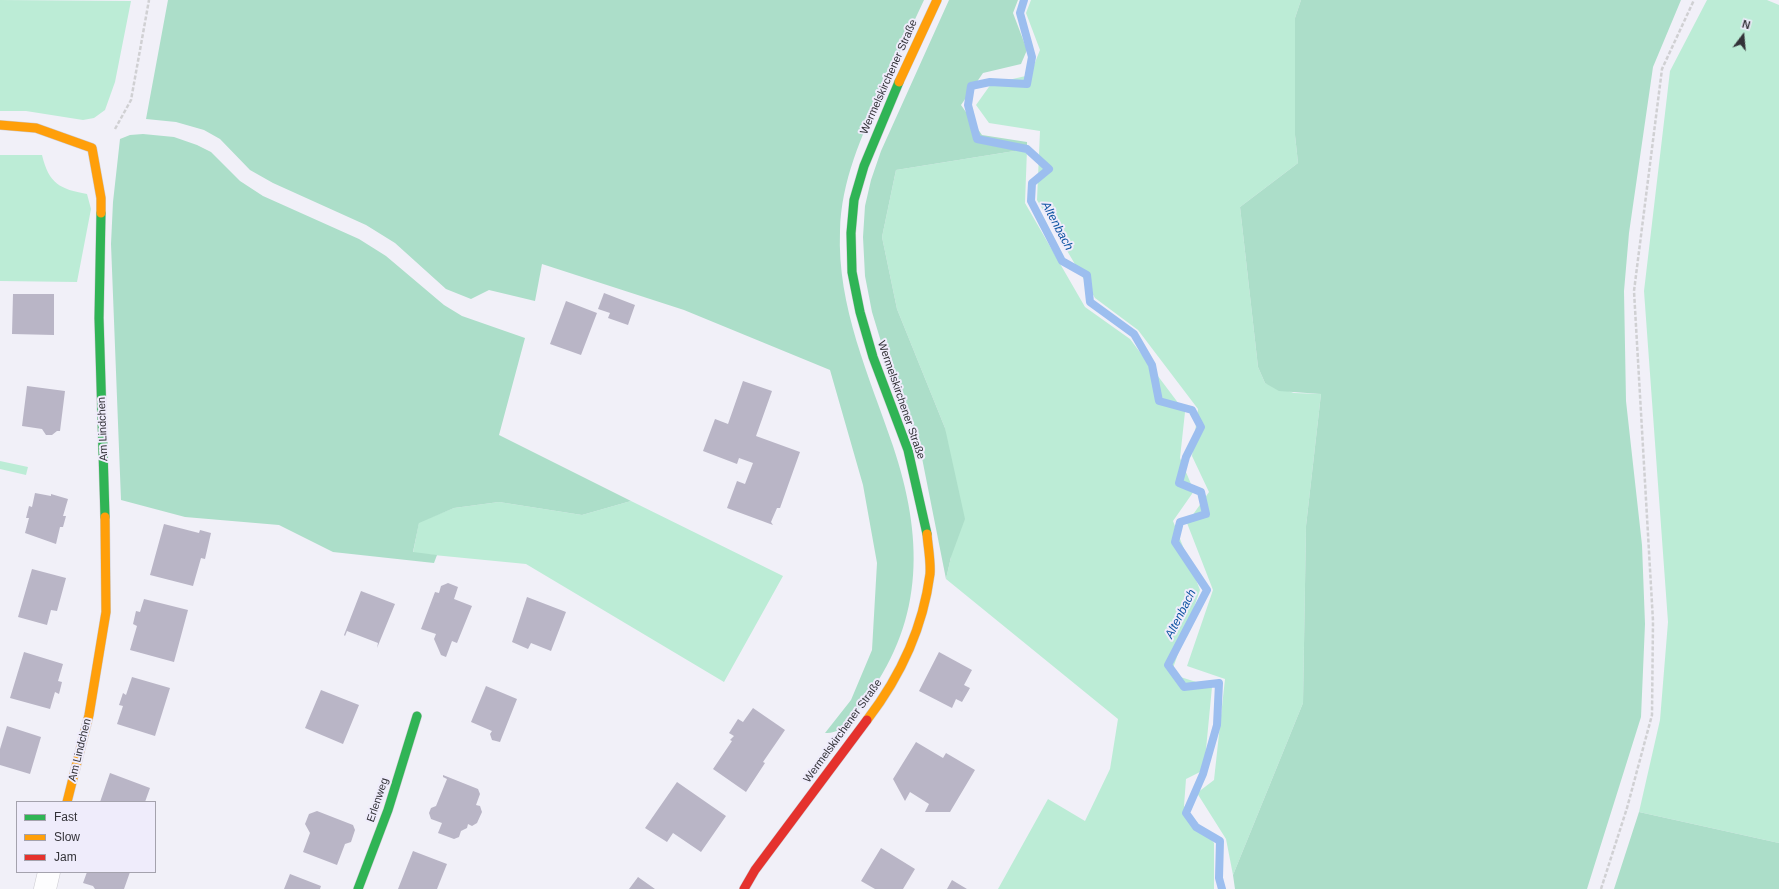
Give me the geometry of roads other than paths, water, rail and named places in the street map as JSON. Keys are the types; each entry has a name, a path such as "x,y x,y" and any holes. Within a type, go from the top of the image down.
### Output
{"street":[{"name":"Wermelskirchener Straße","path":"744,889 755,870 886,692 905,661 917,631 930,573 927,531 908,450 873,357 860,312 852,272 851,233 854,200 864,166 890,103 937,0"},
{"name":"Am Lindchen","path":"0,125 10,124 57,134 92,148 101,198 99,318 105,480 106,612 89,715 67,801"},
{"name":"Erlenweg","path":"358,889 388,810 417,716"},
{"path":"45,889 50,873"}],"waterway":[{"name":"Altenbach","path":"1024,0 1020,13 1032,57 1027,84 990,82 971,86 968,105 977,139 1027,149 1049,169 1032,183 1031,201 1062,261 1087,275 1090,302 1134,334 1152,365 1159,401 1192,410 1201,427 1186,457 1179,483 1201,492 1206,514 1180,522 1175,542 1207,590 1168,665 1184,687 1219,683 1217,725 1203,774 1186,813 1196,827 1220,841 1219,878 1222,889"}]}
